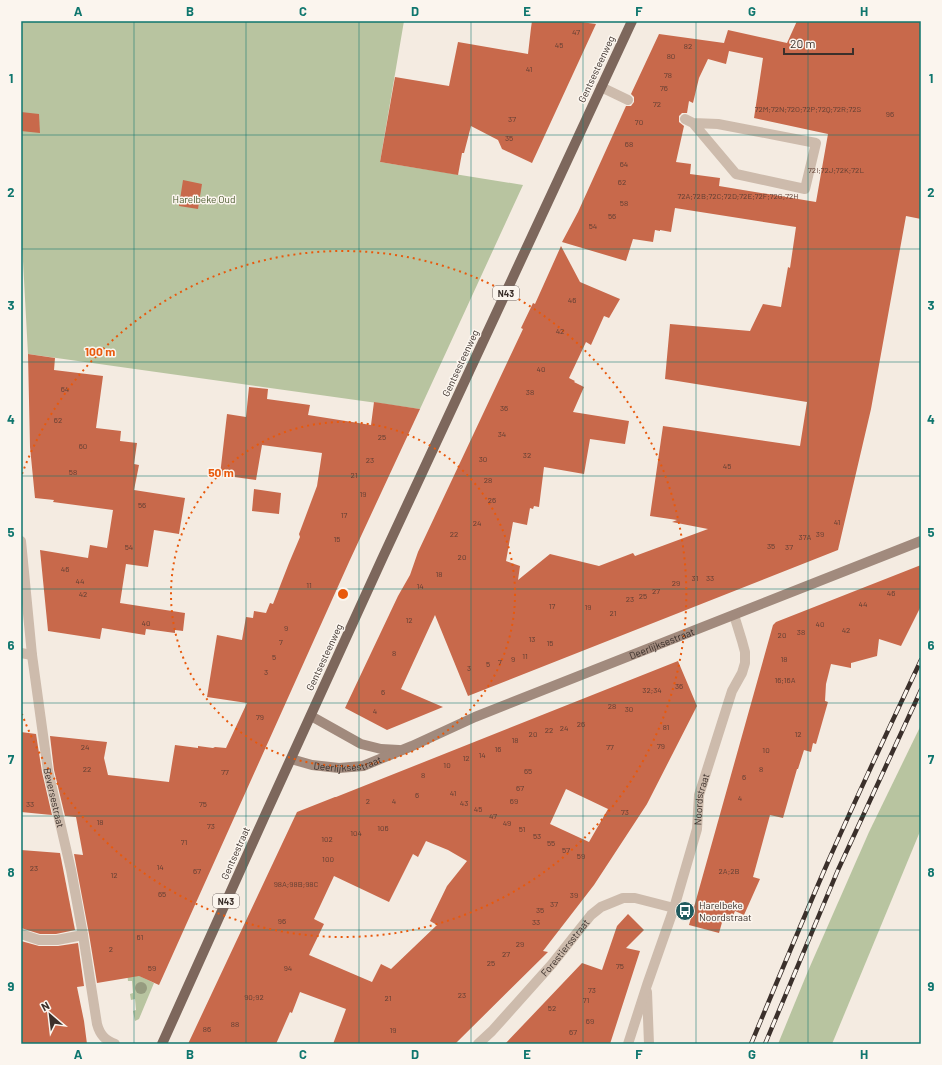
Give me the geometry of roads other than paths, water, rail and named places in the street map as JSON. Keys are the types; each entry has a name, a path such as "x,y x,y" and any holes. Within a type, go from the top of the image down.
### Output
{"main road":[{"name":"Gentsesteenweg","path":"310,716 632,21"},
{"name":"Deerlijksestraat","path":"291,759 312,766 339,768 363,766 403,750 475,717 921,541"},
{"name":"Deerlijksestraat","path":"310,716 361,744 381,749 403,750"},
{"name":"Gentsestraat","path":"162,1044 310,716"}],"street":[{"path":"601,87 628,100"},
{"path":"689,121 718,124 816,143 805,188 736,174 689,121"},
{"name":"Beversestraat","path":"21,540 32,655 48,771 71,870 98,1030 104,1038 115,1044"},
{"name":"Noordstraat","path":"628,1044 674,908 697,829 699,795 732,691 742,673 745,663 745,652 734,615"},
{"path":"21,654 32,655"},
{"name":"Forestiersstraat","path":"478,1044 492,1032 552,964 591,915 600,908 623,898 635,898 674,908"},
{"path":"21,934 39,940 57,940 83,935"},
{"name":"Noordstraat","path":"647,985 649,1044"}],"railway":[{"path":"751,1044 827,864 921,660"},
{"path":"765,1044 838,870 921,690"}],"place":[{"name":"Harelbeke Noordstraat","path":"685,911"}],"park label":[{"name":"Harelbeke Oud","path":"204,199"}]}
